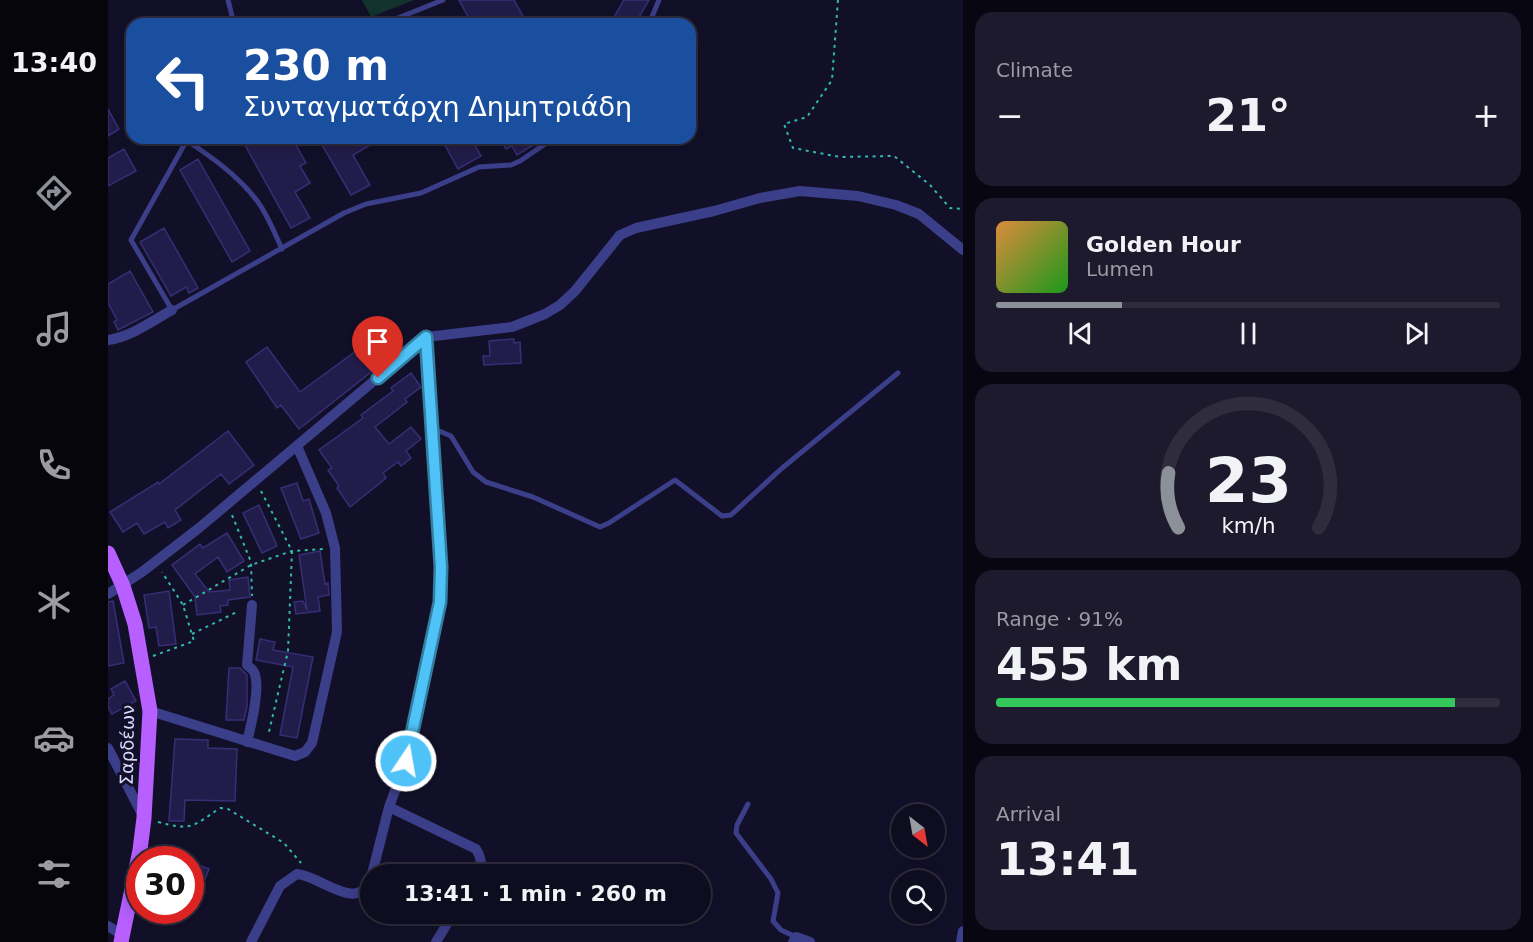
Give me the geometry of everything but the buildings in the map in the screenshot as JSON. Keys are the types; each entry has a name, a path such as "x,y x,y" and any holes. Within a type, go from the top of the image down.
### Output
{"main road":[{"name":"Σαρδέων","path":"108,553 123,586 135,624 150,711 144,818 122,939"}],"street":[{"path":"108,594 123,586 227,504 426,337 512,327 545,315 560,305 574,291 620,235 636,228 714,212 760,198 800,191 858,196 896,205 919,214 963,250"},
{"path":"108,340 131,333 172,310"},
{"path":"375,864 389,807 406,761 440,602 441,567 426,337"},
{"path":"150,711 295,756 305,752 312,743 337,632 335,548 326,513 297,446"},
{"path":"247,742 256,686 254,672 247,664 252,605"},
{"path":"108,748 144,818"},
{"path":"389,807 469,844 481,857 481,864"},
{"path":"251,942 280,886 303,874 349,895 360,893"},
{"path":"436,942 447,924"},
{"path":"108,926 122,939"},
{"path":"961,942 963,931"},
{"path":"795,939 810,942"}],"lane":[{"path":"228,0 232,18"},
{"path":"398,18 443,0"},
{"path":"652,18 659,0"},
{"path":"183,144 131,240 172,310 366,204 421,193 479,167 511,165 546,144"},
{"path":"193,144 242,183 260,204 282,249"},
{"path":"432,428 451,436 473,472 486,482 533,497 600,527 675,480 722,516 731,515 782,469 898,373"},
{"path":"748,804 736,825 736,833 771,879 778,892 773,921 781,930 795,939"}],"path":[{"path":"837,0 832,80 807,117 784,124 793,148 840,157 894,156 930,185 950,208 963,209"},
{"path":"255,481 292,551 288,651 265,747"},
{"path":"192,634 252,605 251,565 227,504"},
{"path":"183,605 251,565 292,551 335,548"},
{"path":"142,660 194,641 183,605 156,561"},
{"path":"144,818 187,828 199,823 220,808 228,810 284,843 296,856 303,874"}],"green space":[{"path":"362,0 414,0 371,17"}],"route":[{"path":"378,378 426,337 441,567 440,602 406,761"}]}
